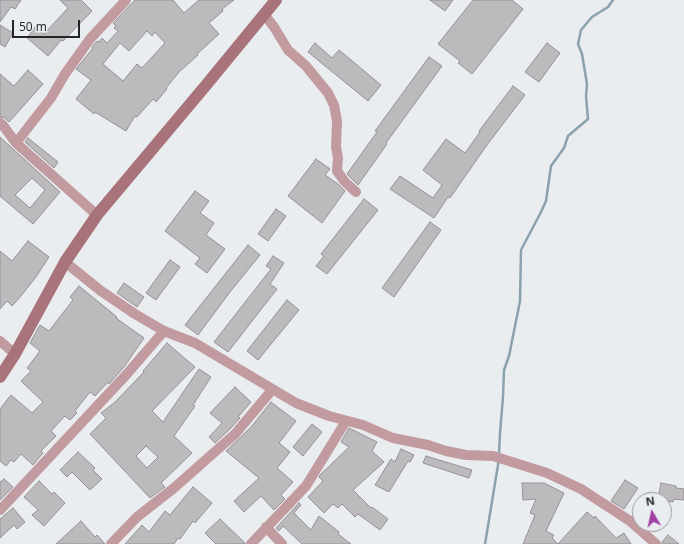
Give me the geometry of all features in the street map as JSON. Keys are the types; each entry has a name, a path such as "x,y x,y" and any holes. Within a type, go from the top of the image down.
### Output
{"main road":[{"path":"0,377 15,354 65,262 97,215 276,0"}],"street":[{"path":"16,143 34,122 90,39 126,0"},
{"path":"264,14 288,50 306,66 328,92 334,105 337,121 337,171 345,182 356,192"},
{"path":"0,123 16,143 97,215"},
{"path":"65,262 101,291 135,314 164,331 195,343 296,403 329,416 363,425 393,438 466,455 493,456 547,473 581,489 630,521 656,544"},
{"path":"0,510 126,375 164,331"},
{"path":"0,340 15,354"},
{"path":"111,544 137,517 174,488 234,434 272,390"},
{"path":"251,544 306,486 346,421"},
{"path":"266,528 282,544"}],"building":[{"path":"0,0 21,0 15,9 11,7 0,22"},
{"path":"60,0 81,0 92,11 63,41 61,40 48,56 27,38 35,27 44,34 68,8"},
{"path":"135,0 173,0 184,13 199,0 234,0 222,9 223,11 209,23 219,34 179,72 156,102 153,99 137,117 135,116 126,131 95,112 94,114 76,99 91,80 76,69 97,41 99,42 102,38 107,43 118,31 114,28 116,26 113,23","holes":["147,31 152,36 155,32 165,43 142,68 137,64 123,81 103,64 120,43 129,51"]},
{"path":"430,0 453,0 445,11"},
{"path":"473,0 512,0 523,9 472,74 458,63 460,61 438,44"},
{"path":"0,25 13,33 5,47 0,44"},
{"path":"315,43 332,58 339,50 381,85 368,101 308,52"},
{"path":"547,43 560,53 539,82 525,72"},
{"path":"429,57 442,66 386,143 387,144 358,185 347,174 377,132 375,131"},
{"path":"28,70 43,84 9,122 5,118 0,117 0,74 14,86"},
{"path":"513,86 525,95 487,145 450,198 448,197 434,218 390,189 400,176 433,198 442,185 423,170 446,139 465,153 480,132 479,131"},
{"path":"0,137 60,192 33,224 0,196","holes":["32,178 45,190 30,208 15,195"]},
{"path":"28,138 58,162 54,168 25,142"},
{"path":"316,159 330,169 325,175 345,191 322,223 288,196"},
{"path":"195,191 209,201 200,213 214,223 206,235 225,249 207,273 195,264 200,258 165,231"},
{"path":"364,199 378,210 327,274 316,266 324,256 321,254"},
{"path":"276,209 286,216 268,241 258,234"},
{"path":"430,222 441,230 394,297 382,288"},
{"path":"28,241 49,257 36,277 12,306 7,301 0,309 0,251 12,261"},
{"path":"248,245 260,255 198,335 185,325"},
{"path":"273,256 284,263 270,284 277,289 228,352 214,342 271,269 266,266"},
{"path":"170,260 180,267 156,300 146,293"},
{"path":"124,283 144,297 137,307 117,293"},
{"path":"79,286 117,317 116,318 144,338 124,367 109,384 108,382 95,396 90,392 75,411 77,413 70,420 65,416 51,431 56,436 41,451 43,453 33,465 21,454 14,462 11,460 6,466 0,461 0,409 11,395 32,413 43,402 21,381 31,371 27,368 40,351 30,343 40,325 49,331 73,300 70,297"},
{"path":"287,300 299,310 258,360 247,351"},
{"path":"167,343 195,367 152,411 163,422 199,369 211,377 193,405 195,406 174,436 192,453 161,483 165,487 150,498 90,434 106,418 101,413 114,403 144,372 143,371","holes":["146,446 158,457 147,468 136,456"]},
{"path":"235,387 251,402 238,417 240,418 215,443 209,437 222,423 210,413"},
{"path":"271,402 296,421 279,443 290,452 277,468 293,482 281,495 285,499 274,510 261,496 244,512 234,501 259,478 226,451 251,427"},
{"path":"312,424 322,432 303,456 293,447"},
{"path":"349,428 377,442 372,451 384,462 353,490 371,508 372,507 388,519 380,530 358,514 355,517 342,504 338,508 333,504 324,513 308,497 323,481 319,477 320,475 349,447 341,442"},
{"path":"401,449 414,455 410,462 408,461 389,492 375,485 391,459 395,462"},
{"path":"78,452 95,468 93,470 102,479 90,490 72,472 67,477 60,470"},
{"path":"426,456 472,470 469,478 423,463"},
{"path":"4,479 13,487 0,500 0,482"},
{"path":"625,480 638,488 635,492 632,492 632,497 624,509 611,501"},
{"path":"39,481 52,494 54,492 65,503 44,526 32,515 38,510 24,497"},
{"path":"522,483 544,483 564,493 546,531 554,535 552,538 558,544 523,544 535,515 530,513 536,499 523,500"},
{"path":"661,483 676,486 676,488 684,489 684,500 674,499 672,502 672,492 659,492"},
{"path":"193,487 212,503 195,523 193,521 180,539 178,538 174,544 125,544 142,525 149,532 165,511 170,515"},
{"path":"299,503 301,505 294,513 311,530 319,516 351,544 302,544 283,526 279,531 276,528"},
{"path":"13,508 25,522 17,529 14,525 0,538 0,519"},
{"path":"587,512 594,518 595,516 616,538 624,533 631,544 558,544"},
{"path":"220,519 245,544 216,544 205,533"},
{"path":"81,521 95,537 97,535 105,544 56,544"},
{"path":"668,535 679,544 662,544"}],"waterway":[{"path":"499,454 504,370 509,356 520,301 521,250 546,201 551,166 564,148 568,136 588,119 586,96 587,84 582,54 578,44 581,30 592,17 608,7 613,0"},
{"path":"485,544 499,459"}]}
